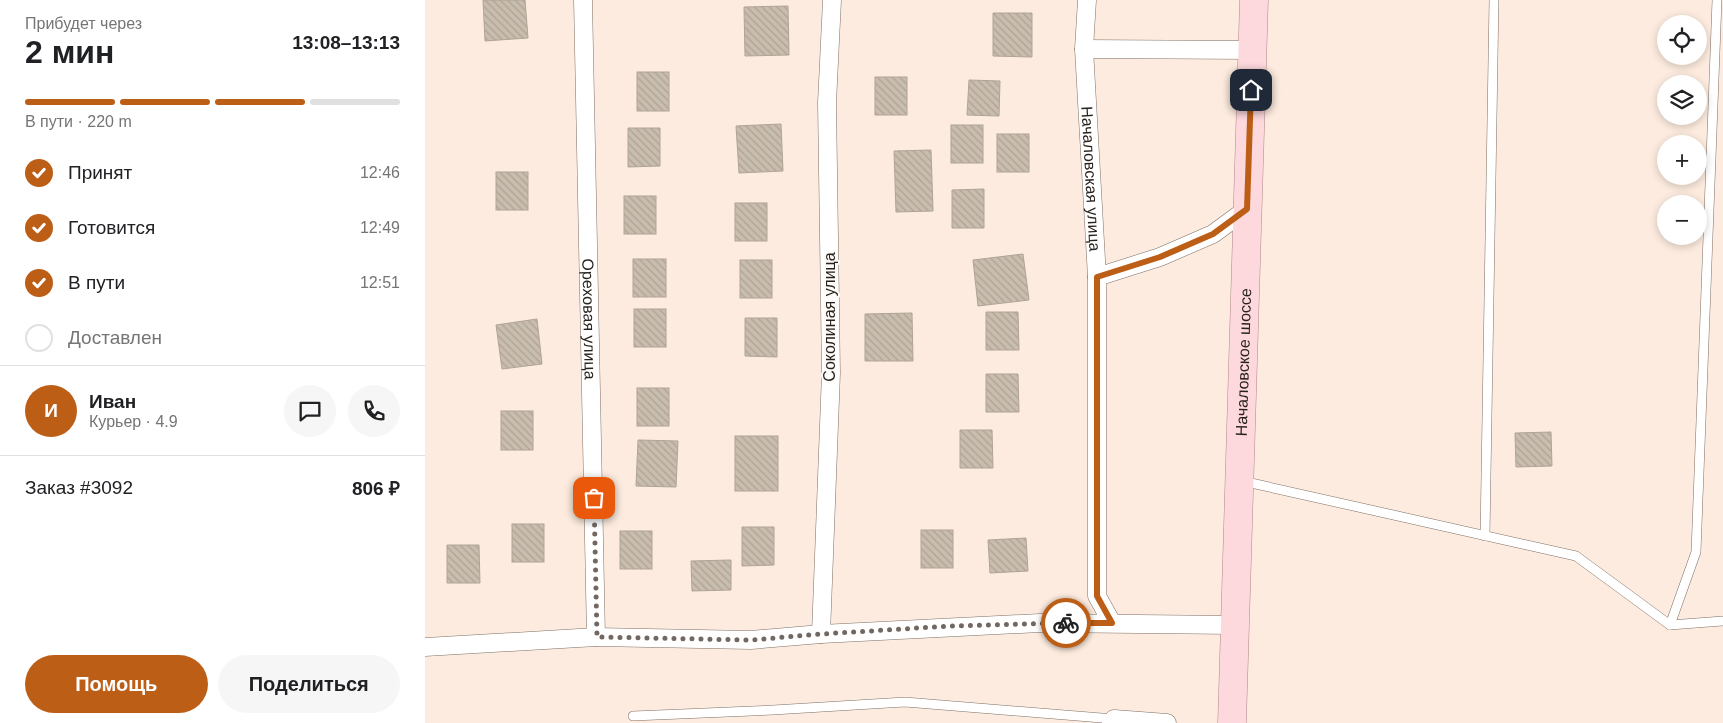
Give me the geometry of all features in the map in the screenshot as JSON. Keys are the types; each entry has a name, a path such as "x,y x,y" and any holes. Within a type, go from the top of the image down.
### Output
{"main road":[{"name":"Началовское шоссе","path":"1232,723 1254,0"}],"street":[{"name":"Ореховая улица","path":"583,0 597,637"},
{"name":"Соколиная улица","path":"821,634 831,373 827,103 832,0"},
{"name":"Началовская улица","path":"1087,0 1084,49 1097,277 1097,596 1112,623"},
{"path":"1084,49 1252,50"},
{"path":"1097,277 1160,257 1213,234 1247,209"},
{"path":"425,647 597,637 751,640 821,634 991,625 1112,623 1235,624"},
{"path":"1113,721 1167,723"}],"lane":[{"path":"1485,536 1494,0"},
{"path":"1670,625 1696,552 1717,0"},
{"path":"1239,481 1576,556 1670,625 1723,621"},
{"path":"633,716 905,702 1113,721"}],"building":[{"path":"483,0 525,0 528,38 485,41"},
{"path":"788,6 789,55 745,56 744,7"},
{"path":"993,13 1032,13 1032,57 993,56"},
{"path":"637,72 669,72 669,111 637,111"},
{"path":"875,77 907,77 907,115 875,115"},
{"path":"969,80 1000,81 999,116 967,115"},
{"path":"781,124 783,171 739,173 736,126"},
{"path":"951,125 983,125 983,163 951,163"},
{"path":"628,128 660,128 660,166 628,167"},
{"path":"997,134 1029,134 1029,172 997,172"},
{"path":"931,150 933,211 896,212 894,151"},
{"path":"496,172 528,172 528,210 496,210"},
{"path":"984,189 984,228 952,228 952,190"},
{"path":"624,196 656,196 656,234 624,234"},
{"path":"735,203 767,203 767,241 735,241"},
{"path":"1023,254 1029,300 978,306 973,260"},
{"path":"633,259 666,259 666,297 633,297"},
{"path":"740,260 772,260 772,298 740,298"},
{"path":"634,309 666,309 666,347 634,347"},
{"path":"986,312 1018,312 1019,350 986,350"},
{"path":"912,313 913,361 865,361 865,314"},
{"path":"745,318 777,318 777,357 745,356"},
{"path":"537,319 542,364 502,369 496,325"},
{"path":"986,374 1018,374 1019,412 986,412"},
{"path":"637,388 669,388 669,426 637,426"},
{"path":"501,411 533,411 533,450 501,450"},
{"path":"960,430 992,430 993,468 960,468"},
{"path":"1551,432 1552,466 1516,467 1515,433"},
{"path":"735,436 778,436 778,491 735,491"},
{"path":"638,440 678,441 676,487 636,486"},
{"path":"512,524 544,524 544,562 512,562"},
{"path":"742,527 774,527 774,565 742,566"},
{"path":"921,530 953,530 953,568 921,568"},
{"path":"620,531 652,531 652,569 620,569"},
{"path":"1026,538 1028,571 990,573 988,540"},
{"path":"447,545 479,545 480,583 447,583"},
{"path":"731,560 731,590 692,591 691,561"}],"way so far":[{"path":"594,498 597,637 751,640 951,626 1066,623"}],"route":[{"path":"1066,623 1112,623 1097,596 1097,277 1160,257 1213,234 1247,209 1251,90"}]}
